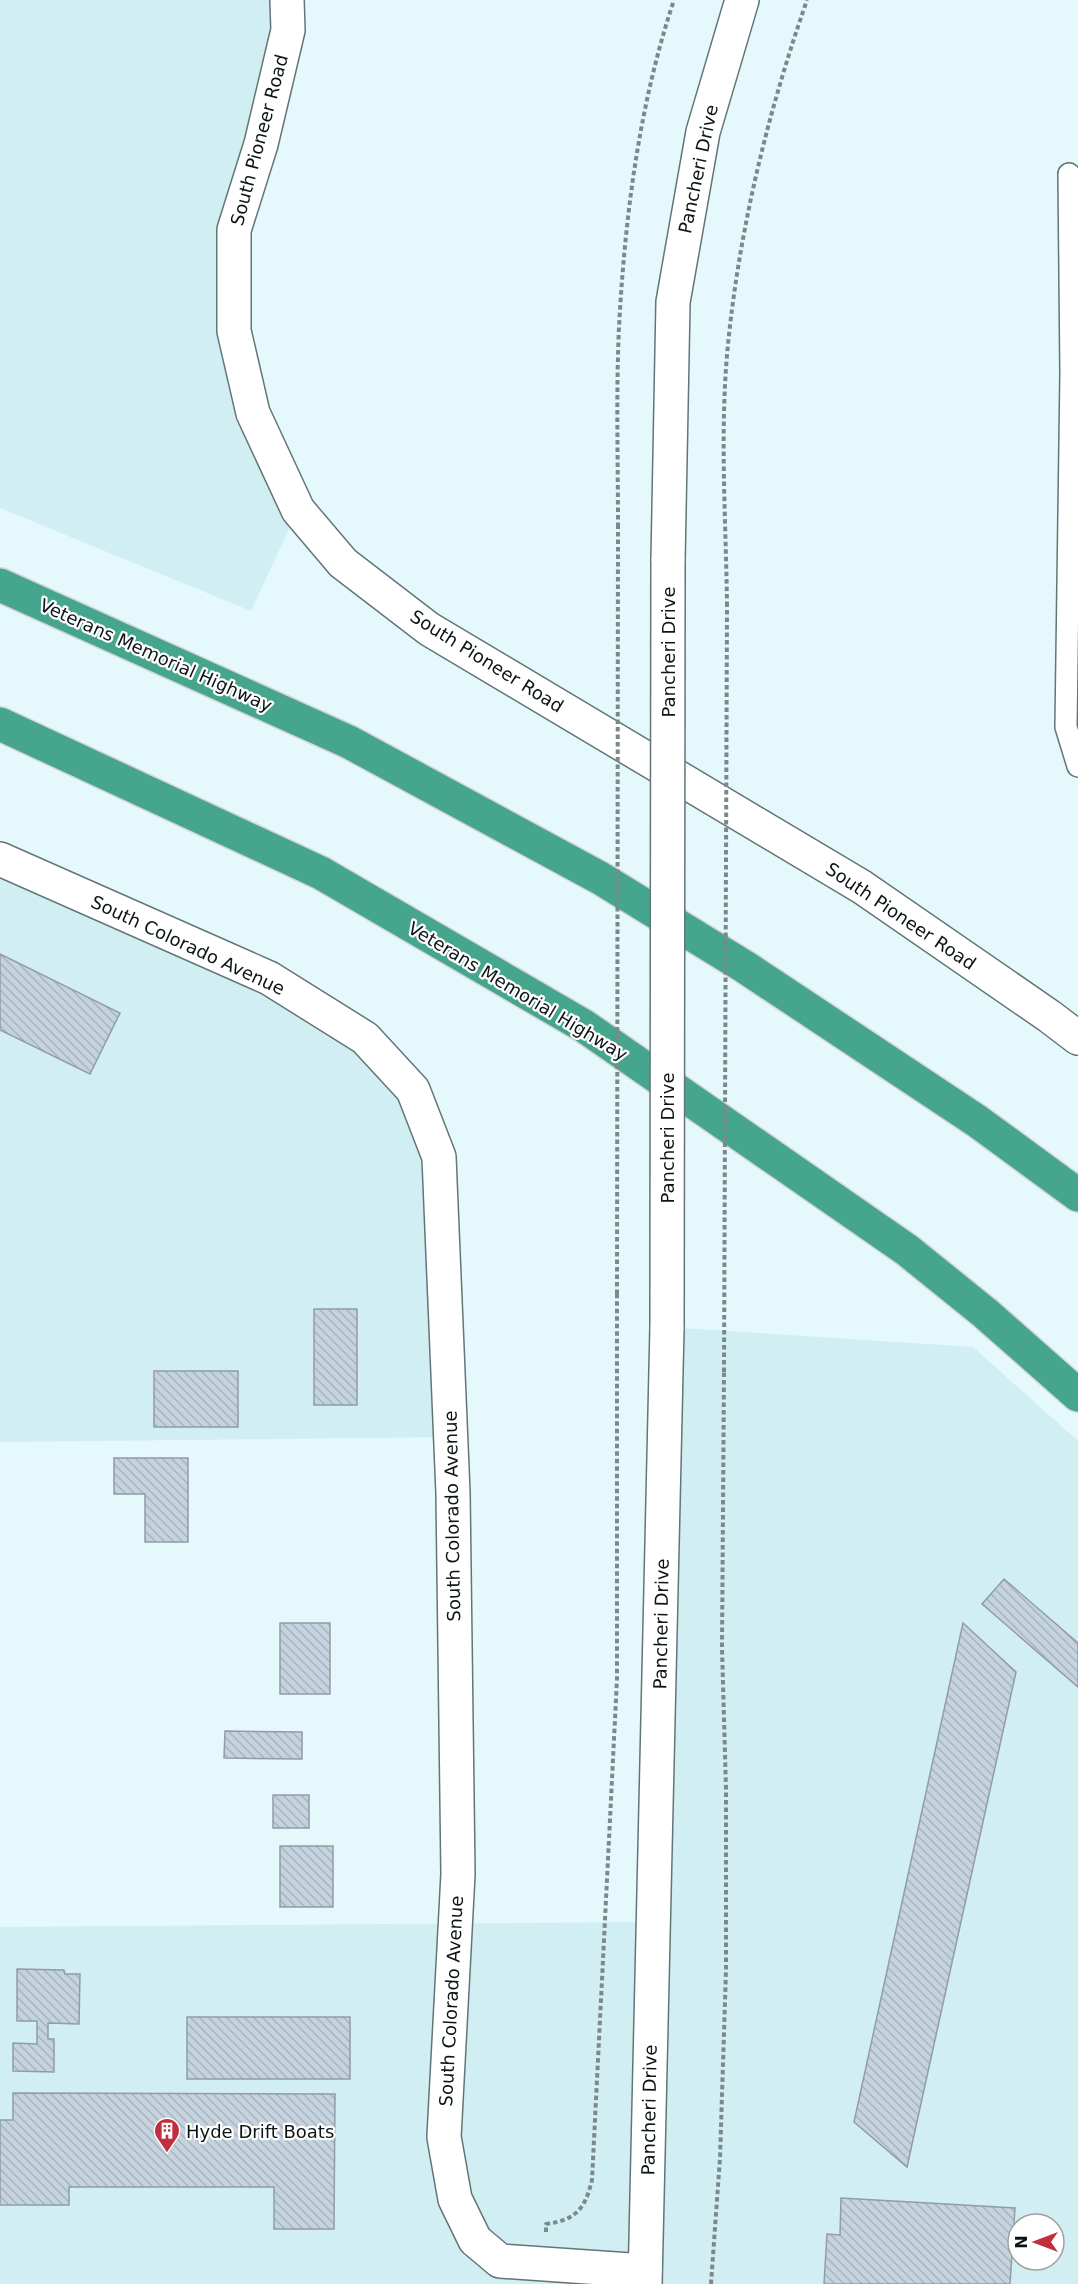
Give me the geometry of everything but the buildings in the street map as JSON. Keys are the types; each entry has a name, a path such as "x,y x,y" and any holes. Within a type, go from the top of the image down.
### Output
{"highway":[{"name":"Veterans Memorial Highway","path":"0,585 349,742 600,878 745,967 977,1121 1078,1195"},
{"name":"Veterans Memorial Highway","path":"0,724 321,873 584,1026 906,1250 985,1313 1078,1395"}],"street":[{"name":"South Pioneer Road","path":"287,0 288,30 261,144 234,230 234,331 253,413 298,510 343,563 429,629 862,887 1078,1038"},
{"name":"Pancheri Drive","path":"645,2277 667,1327 668,561 673,302 703,132 742,0"},
{"name":"South Colorado Avenue","path":"0,860 268,978 365,1038 413,1090 439,1157 453,1493 458,1874 444,2137 455,2199 475,2241 500,2261 645,2277"}],"lane":[{"path":"1069,174 1075,373 1066,727 1078,766"}],"path":[{"path":"592,2180 617,1679 619,329 625,239 633,171 647,97 674,0"},
{"path":"711,2284 720,2158 726,1970 726,1789 722,1648 727,606 725,401 732,308 752,187 782,76 807,0"}],"shaded area":[{"path":"0,0 287,0 261,144 234,331 298,510 251,611 0,508"},
{"path":"0,868 365,1038 439,1157 451,1437 0,1442"},
{"path":"667,1327 973,1347 1078,1441 1078,2284 0,2284 0,1927 654,1922"}],"place":[{"name":"Hyde Drift Boats","path":"167,2154"}]}
